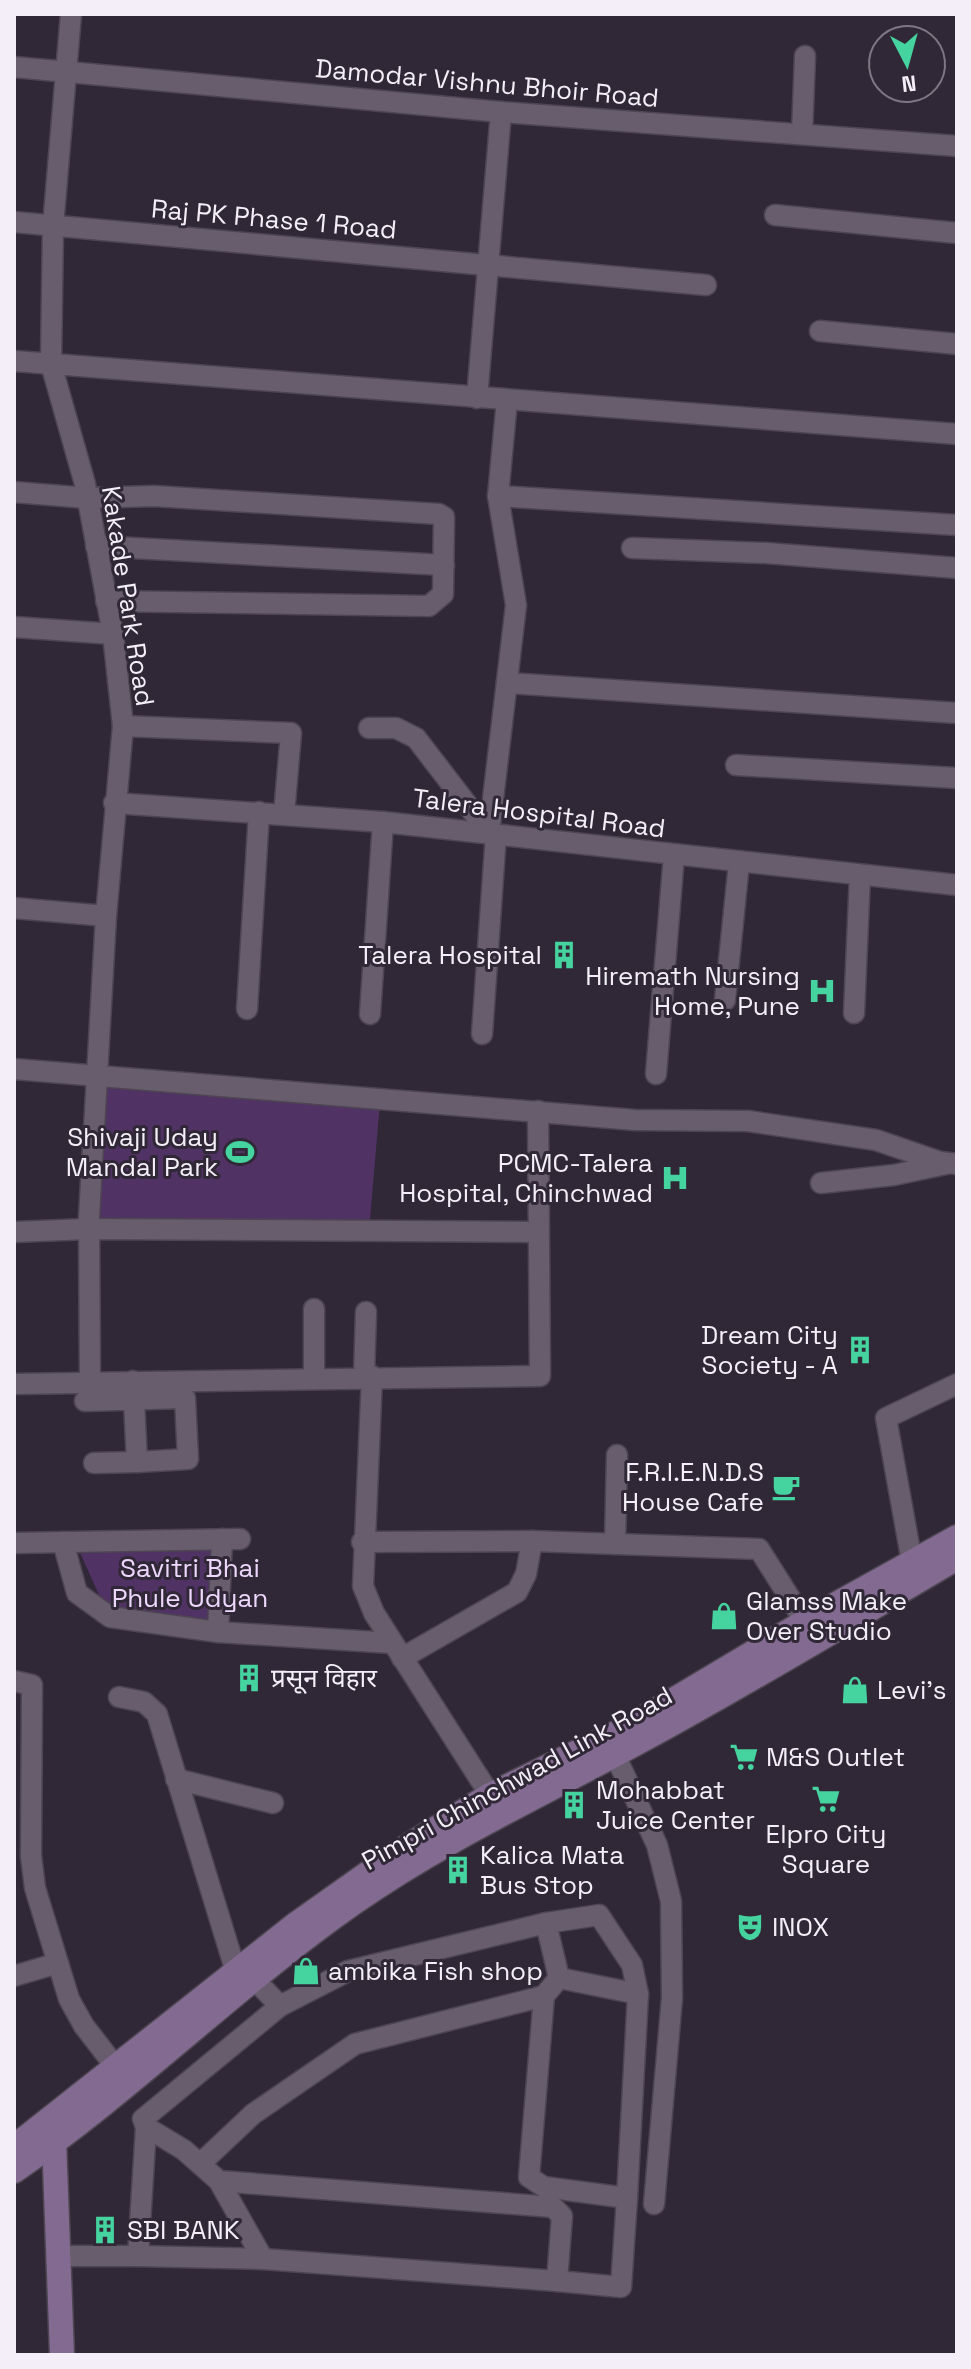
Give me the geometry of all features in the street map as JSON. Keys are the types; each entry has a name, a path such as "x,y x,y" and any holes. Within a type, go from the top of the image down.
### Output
{"main road":[{"name":"Pimpri Chinchwad Link Road","path":"810,1631 912,1562 957,1537"},
{"name":"Pimpri Chinchwad Link Road","path":"14,2171 50,2130 245,1976 341,1889 496,1804 612,1746 810,1631 957,1558"},
{"name":"Pimpri Chinchwad Link Road","path":"14,2147 50,2130"},
{"path":"50,2130 60,2256 62,2355"}],"street":[{"name":"Kakade Park Road","path":"71,14 53,226 51,364 87,498 113,634 123,726 106,916 88,1229 87,1392"},
{"path":"802,134 805,56"},
{"name":"Damodar Vishnu Bhoir Road","path":"14,67 501,112 957,146"},
{"path":"477,398 501,112"},
{"path":"775,215 957,233"},
{"name":"Raj PK Phase 1 Road","path":"14,222 706,285"},
{"path":"820,331 957,344"},
{"path":"14,361 957,434"},
{"path":"482,1034 492,834 516,587 498,496 507,400"},
{"path":"14,492 87,498 154,496 439,514 445,523 441,599 429,606 106,601"},
{"path":"498,496 957,525"},
{"path":"96,546 444,565"},
{"path":"632,548 766,553 957,568"},
{"path":"14,627 113,634"},
{"path":"507,683 957,713"},
{"path":"123,726 291,733 284,814"},
{"path":"369,728 396,728 416,738 492,834"},
{"path":"736,765 957,778"},
{"name":"Talera Hospital Road","path":"114,803 383,822 957,885"},
{"path":"247,1009 259,812"},
{"path":"370,1014 383,822"},
{"path":"656,1074 674,855"},
{"path":"725,1000 739,863"},
{"path":"854,1013 860,875"},
{"path":"14,908 106,916"},
{"path":"14,1069 380,1102 635,1120 706,1119 801,1127 876,1140 954,1164"},
{"path":"14,1384 87,1392 314,1377 540,1376 538,1111"},
{"path":"821,1183 894,1175 954,1164"},
{"path":"14,1232 88,1229 538,1232"},
{"path":"314,1309 314,1377"},
{"path":"366,1312 368,1376 363,1586 397,1651 496,1804"},
{"path":"912,1562 886,1418 957,1384"},
{"path":"134,1391 137,1462"},
{"path":"94,1463 184,1461 190,1457 188,1404 183,1398 134,1391"},
{"path":"615,1544 617,1455"},
{"path":"14,1543 231,1539 218,1632"},
{"path":"362,1542 532,1541 759,1549 810,1631"},
{"path":"63,1542 77,1593 110,1617 397,1651 517,1592 526,1574 532,1541"},
{"path":"14,1681 32,1685 31,1856 35,1888 69,1999 84,2026 121,2074"},
{"path":"119,1697 144,1702 153,1708 245,1976 280,2006"},
{"path":"612,1746 657,1845 671,1901 672,1998 654,2204"},
{"path":"176,1779 273,1803"},
{"path":"60,2256 263,2259 621,2287 638,1994 632,1965 599,1915 546,1923 348,1971 280,2006 143,2119 146,2127 138,2256"},
{"path":"546,1923 559,1978"},
{"path":"14,1976 58,1963"},
{"path":"559,1978 638,1994"},
{"path":"559,1978 544,1996 529,2177 544,2187 627,2198"},
{"path":"200,2164 253,2114 355,2044 544,1996"},
{"path":"146,2127 219,2181 263,2259"},
{"path":"219,2181 553,2207 562,2216 557,2281"}],"green space":[{"path":"98,1075 380,1102 369,1231 89,1218"},
{"name":"Savitri Bhai Phule Udyan","path":"77,1546 229,1546 213,1620 193,1622 105,1608"}],"place":[{"name":"Talera Hospital","path":"564,955"},
{"name":"Hiremath Nursing Home, Pune","path":"822,991"},
{"name":"Shivaji Uday Mandal Park","path":"240,1152"},
{"name":"PCMC-Talera Hospital, Chinchwad","path":"675,1178"},
{"name":"Dream City Society - A","path":"860,1350"},
{"name":"F.R.I.E.N.D.S House Cafe","path":"786,1487"},
{"name":"Glamss Make Over Studio","path":"724,1616"},
{"name":"प्रसून विहार","path":"249,1678"},
{"name":"Levi's","path":"855,1690"},
{"name":"M&S Outlet","path":"744,1757"},
{"name":"Elpro City Square","path":"826,1799"},
{"name":"Mohabbat Juice Center","path":"574,1805"},
{"name":"Kalica Mata Bus Stop","path":"458,1870"},
{"name":"INOX","path":"750,1927"},
{"name":"ambika Fish shop","path":"306,1971"},
{"name":"SBI BANK","path":"105,2230"}]}
